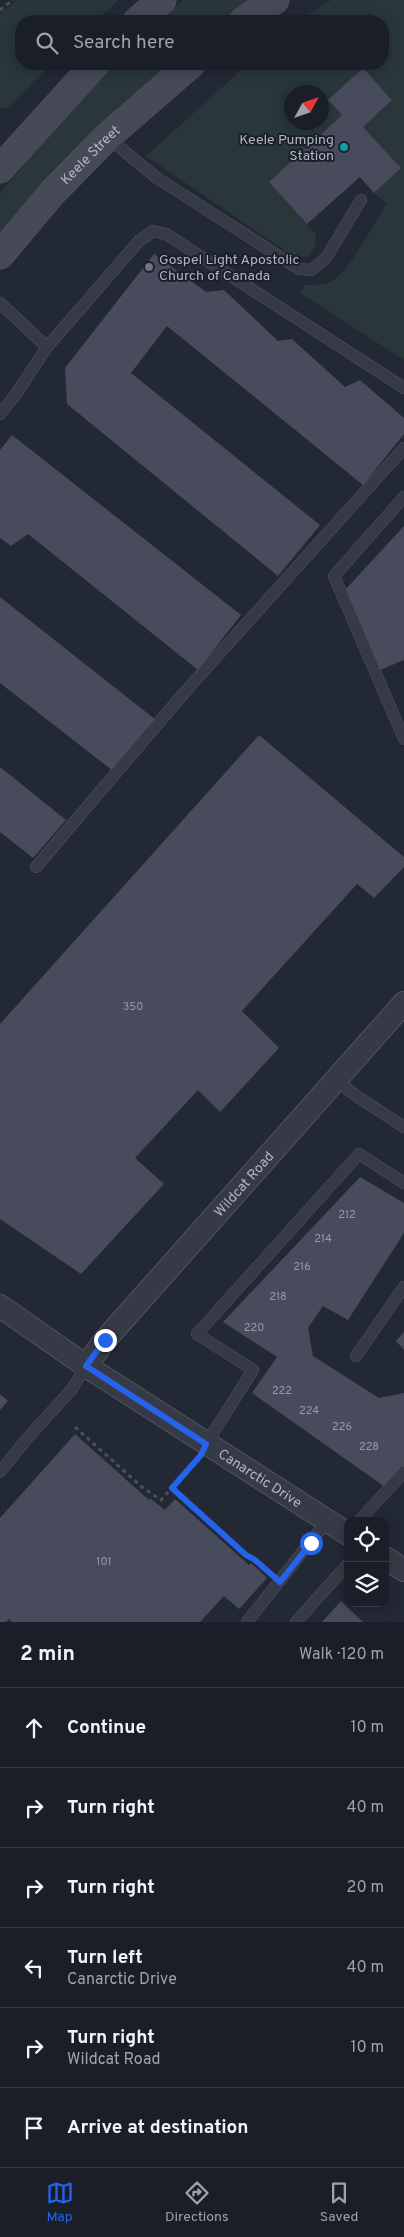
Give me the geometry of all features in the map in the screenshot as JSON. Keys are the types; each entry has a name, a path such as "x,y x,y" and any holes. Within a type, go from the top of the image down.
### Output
{"main road":[{"path":"145,15 162,0"},
{"path":"252,15 275,0"},
{"path":"3,158 89,70"},
{"name":"Keele Street","path":"0,255 53,192 107,138 184,70"}],"street":[{"name":"Wildcat Road","path":"86,1366 105,1340 404,1003"},
{"name":"Canarctic Drive","path":"0,1306 86,1366 206,1444 327,1521 344,1528"},
{"path":"389,1561 404,1570"}],"lane":[{"path":"107,138 157,178 298,269 312,270 326,258 361,200"},
{"path":"0,414 14,397 47,347 138,241 153,231 166,234 404,388"},
{"path":"0,303 47,347"},
{"path":"36,867 184,693 404,448"},
{"path":"404,497 334,576 404,739"},
{"path":"336,1080 358,1097 404,1126"},
{"path":"206,1444 253,1370 197,1334 359,1154 404,1184"},
{"path":"356,1356 404,1287"},
{"path":"0,1472 72,1389 86,1366"},
{"path":"362,1517 404,1472"},
{"path":"247,1622 327,1521"},
{"path":"296,1622 344,1568"}],"path":[{"path":"0,10 13,0"},
{"path":"75,1427 143,1488 161,1500 201,1455 206,1444"},
{"path":"172,1488 246,1555 255,1560 280,1582"}],"shaded area":[{"path":"17,0 119,0 103,15 15,15 15,70 46,70 6,109 0,108 0,14"},
{"path":"183,0 254,0 234,15 166,15"},
{"path":"331,0 404,0 404,360 300,293 304,285 332,281 348,265 387,204 374,193 401,168 363,127 392,100 365,70 389,70 389,15 308,15"},
{"path":"108,70 167,70 0,235 0,193 78,101"},
{"path":"241,70 362,70 342,115 329,127 329,85 284,85 284,130 326,130 269,182 316,234 315,247 307,257 291,255 146,156"}],"building":[{"name":"Keele Pumping Station","path":"361,70 365,70 392,100 363,127 401,168 374,193 360,177 307,224 269,182 326,130 329,130 329,127 342,115 329,99"},
{"path":"154,254 206,292 224,290 278,341 292,339 345,387 360,380 404,418 404,434 363,485 167,326 131,373 320,525 278,576 67,404 65,368"},
{"path":"12,435 241,615 198,670 28,534 11,546 0,538 0,450"},
{"path":"404,526 404,660 380,670 345,590"},
{"path":"0,597 156,720 113,771 0,683"},
{"path":"259,735 404,857 404,867 374,898 357,884 242,1011 279,1048 220,1112 198,1090 135,1158 164,1184 81,1274 0,1219 0,1024"},
{"path":"0,767 66,820 33,858 0,832"},
{"path":"360,1177 404,1203 404,1233 348,1320 323,1306 308,1328 313,1356 379,1398 404,1393 404,1467 385,1487 252,1393 277,1357 223,1322"},
{"path":"404,1332 404,1350 396,1341"},
{"path":"0,1394 8,1401 0,1410"},
{"path":"75,1434 149,1500 150,1498 165,1510 175,1499 249,1565 251,1563 267,1578 239,1609 224,1596 200,1622 12,1622 9,1619 6,1622 0,1622 0,1518"},
{"path":"341,1601 344,1607 347,1607 363,1622 322,1622"}],"place":[{"name":"Keele Pumping Station","path":"344,147"},
{"name":"Gospel Light Apostolic Church of Canada","path":"149,267"}],"route":[{"path":"105,1340 86,1366 206,1444 201,1455 172,1488 246,1555 255,1560 280,1582 311,1543"}]}
